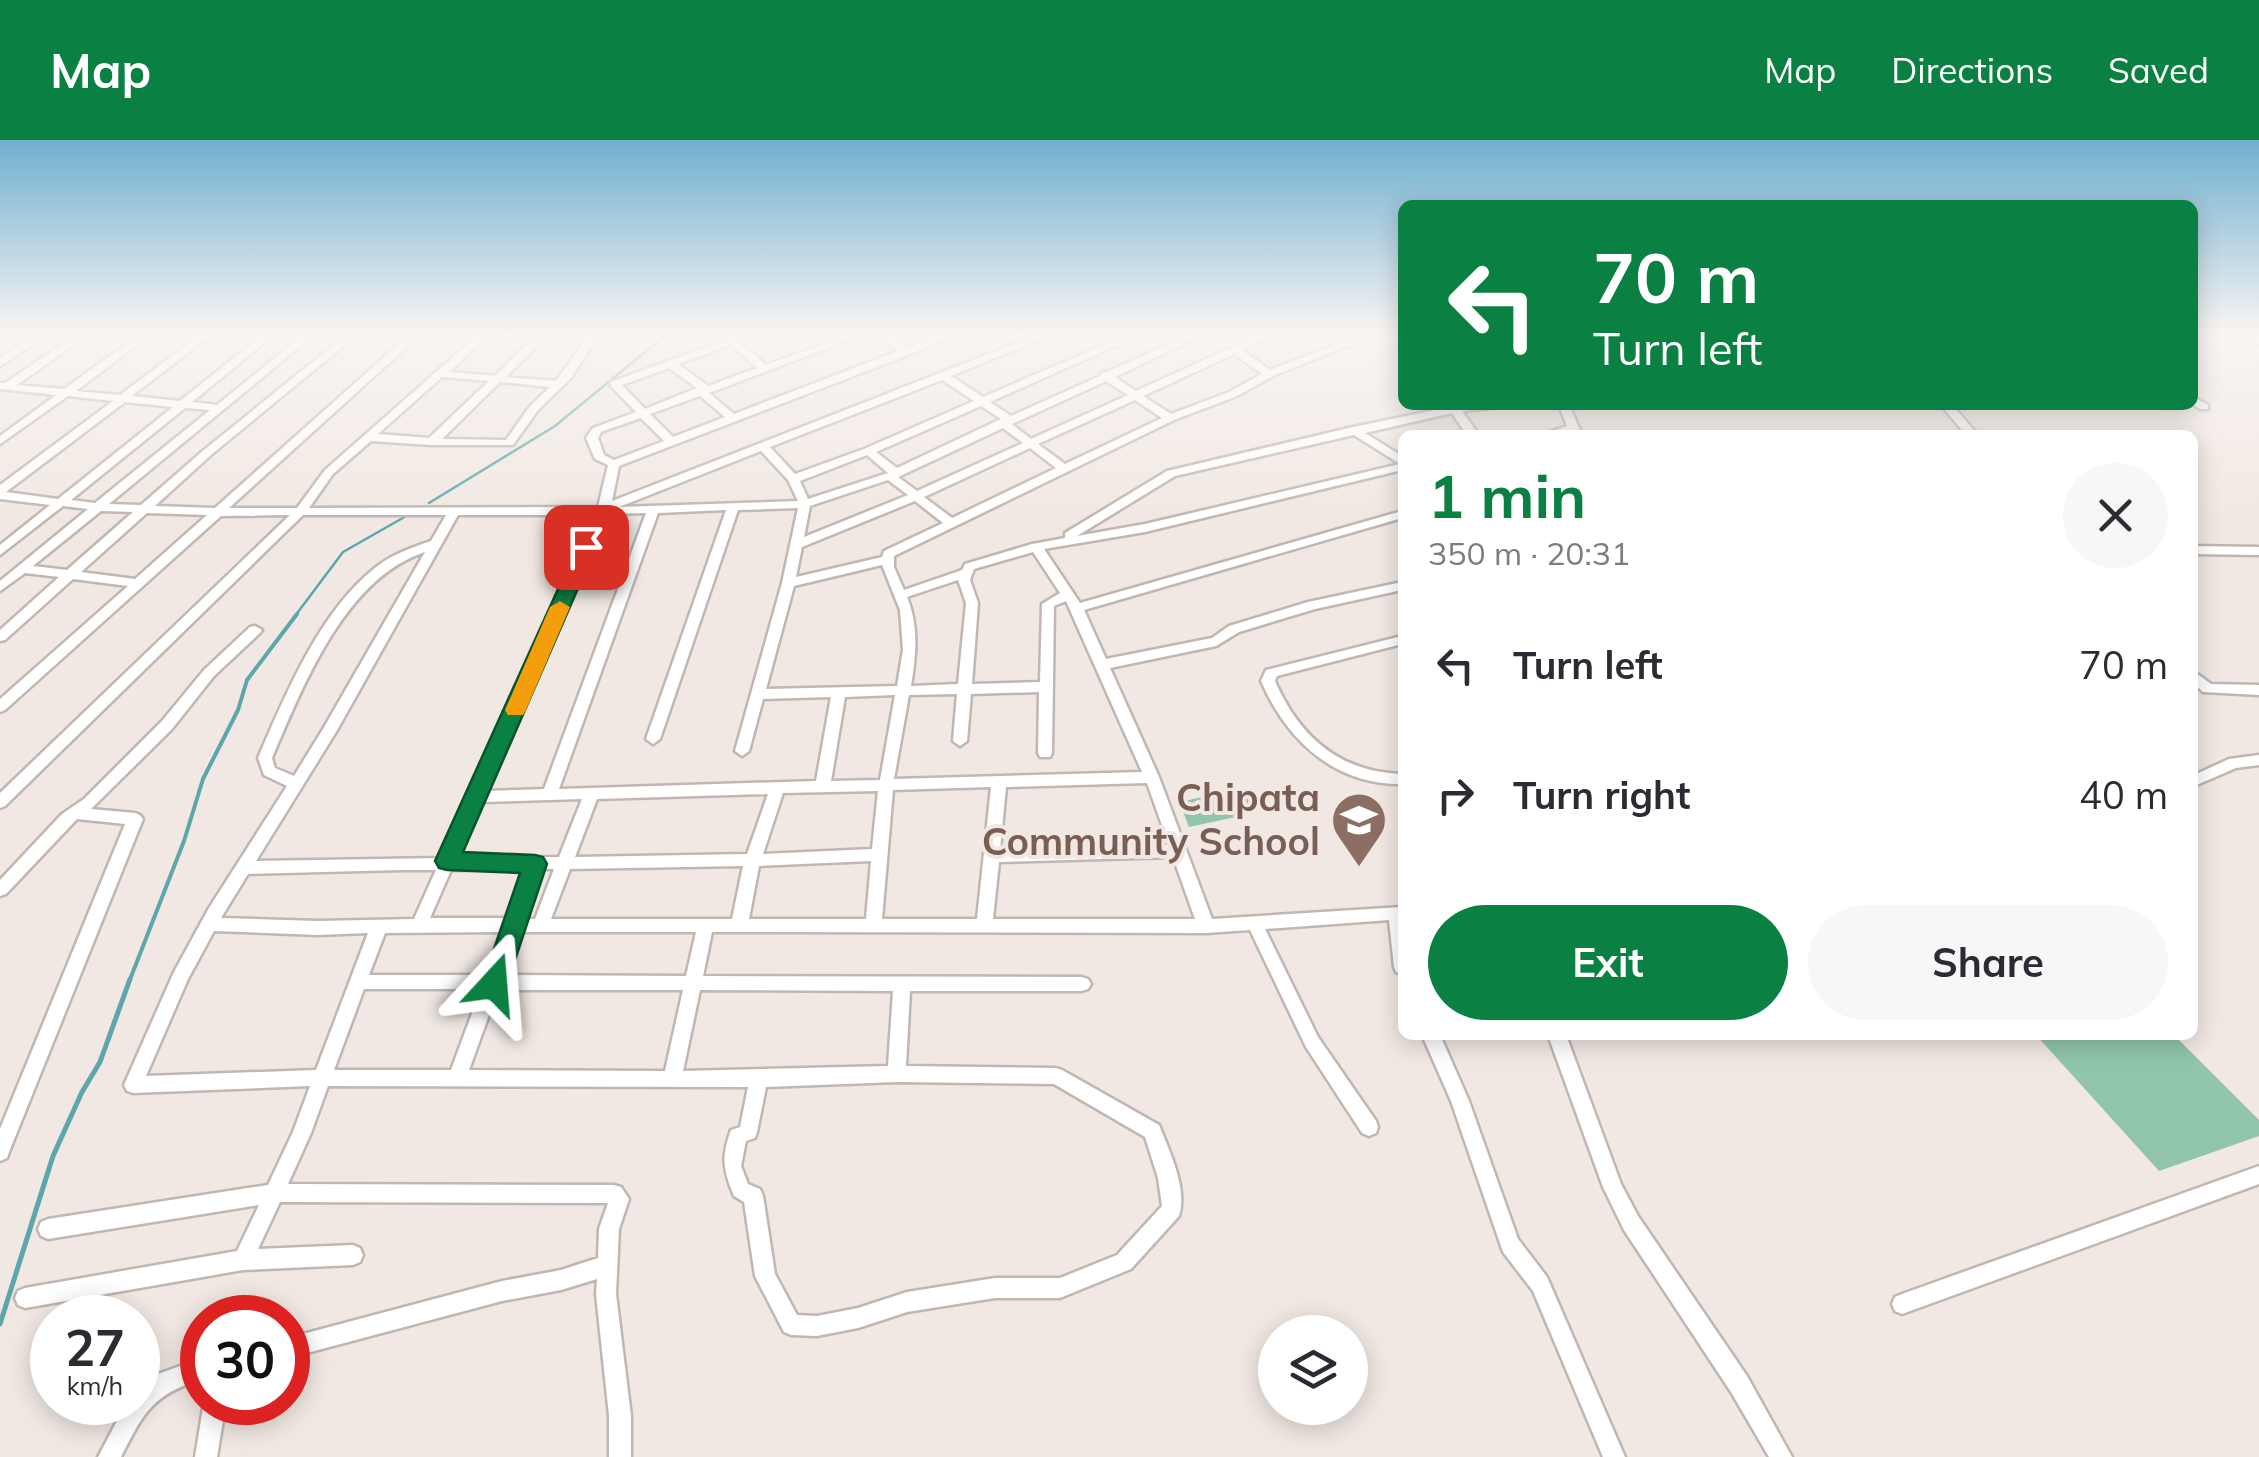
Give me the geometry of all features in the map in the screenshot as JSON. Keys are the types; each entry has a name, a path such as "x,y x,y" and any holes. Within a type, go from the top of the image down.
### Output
{"street":[{"path":"0,441 61,396"},
{"path":"101,396 217,408"},
{"path":"0,551 194,396"},
{"path":"0,587 231,396"},
{"path":"0,637 276,396"},
{"path":"0,708 344,396"},
{"path":"0,802 300,512 329,472 413,396"},
{"path":"432,442 477,396"},
{"path":"368,437 510,443 545,396"},
{"path":"627,396 670,441"},
{"path":"685,396 594,433 599,457 614,464 790,396"},
{"path":"710,396 733,418"},
{"path":"603,510 896,396"},
{"path":"976,396 1063,468"},
{"path":"793,478 868,451 990,396"},
{"path":"0,493 97,508 221,512 603,510 804,504 893,474 1057,396"},
{"path":"796,545 916,496 1131,396"},
{"path":"1139,396 1170,418"},
{"path":"788,583 886,560 892,550 1170,418 1227,396"},
{"path":"0,493 124,398"},
{"path":"2198,403 2204,407"},
{"path":"1057,543 1100,520 1152,481 1171,472 1455,410 1469,430"},
{"path":"1950,410 1968,430"},
{"path":"1354,430 1398,461"},
{"path":"742,750 788,583 804,504 793,478 765,448"},
{"path":"868,451 951,523"},
{"path":"419,925 603,510 614,464"},
{"path":"901,596 965,573 969,567 1036,547 1146,528 1398,465"},
{"path":"652,739 733,506"},
{"path":"550,794 653,509"},
{"path":"454,511 297,784 180,977 133,1084 322,1078 759,1080 897,1074 1056,1076 1152,1131 1168,1178 1172,1210 1124,1262 1060,1288 996,1288 907,1302 816,1326 791,1324 765,1276 753,1196 741,1190 732,1166 738,1136 748,1132 753,1117 759,1080"},
{"path":"1045,753 1048,604 1398,515"},
{"path":"297,784 270,771 265,758 300,674 367,584 398,558 437,544"},
{"path":"1036,547 1073,600 1152,777 1206,926"},
{"path":"2198,550 2259,552"},
{"path":"873,926 886,785 910,650 901,596 886,560"},
{"path":"22,569 139,583"},
{"path":"960,741 972,603 965,573"},
{"path":"1100,665 1216,642 1234,629 1313,604 1397,586"},
{"path":"0,890 74,813 168,725 209,673 255,630"},
{"path":"1398,641 1296,665 1271,673 1268,681 1285,720 1328,756 1369,778 1398,779"},
{"path":"2198,680 2208,689 2259,690"},
{"path":"760,694 1047,687"},
{"path":"822,788 839,692"},
{"path":"2198,779 2234,763 2259,760"},
{"path":"477,797 1152,777"},
{"path":"984,926 999,784"},
{"path":"738,927 752,862 777,789"},
{"path":"542,924 592,793"},
{"path":"0,1152 135,819 74,813"},
{"path":"991,856 1177,851"},
{"path":"243,868 447,861 752,862 877,855"},
{"path":"456,1080 535,864"},
{"path":"210,924 706,928 1206,926 1398,913"},
{"path":"1254,922 1312,1042 1369,1127"},
{"path":"243,1260 322,1078 380,926"},
{"path":"672,1078 706,928"},
{"path":"358,982 1082,984"},
{"path":"897,1074 902,982"},
{"path":"1433,1040 1460,1101 1510,1245 1540,1284 1614,1457"},
{"path":"1559,1040 1613,1188 1630,1222 1738,1384 1781,1457"},
{"path":"1902,1304 2259,1175"},
{"path":"48,1229 274,1193 614,1194 619,1199 609,1229 608,1324 620,1416 620,1457"},
{"path":"25,1298 243,1260 353,1254"},
{"path":"310,1342 502,1292 540,1286 608,1265"},
{"path":"109,1457 148,1391 166,1378 180,1374"},
{"path":"206,1457 211,1425"}],"green space":[{"path":"1244,788 1254,813 1189,827 1179,802"},
{"path":"2041,1040 2179,1040 2259,1120 2259,1136 2159,1171"}],"waterway":[{"path":"429,503 555,426 591,396"},
{"path":"295,616 343,552 408,515"},
{"path":"129,982 184,841 203,779 238,710 247,680 297,614"},
{"path":"0,1324 53,1156 100,1062 130,979"}],"slow traffic":[{"path":"515,710 560,607"}],"place":[{"name":"Chipata Community School","path":"1359,869"}],"route":[{"path":"494,984 535,864 447,861 586,547"}]}
